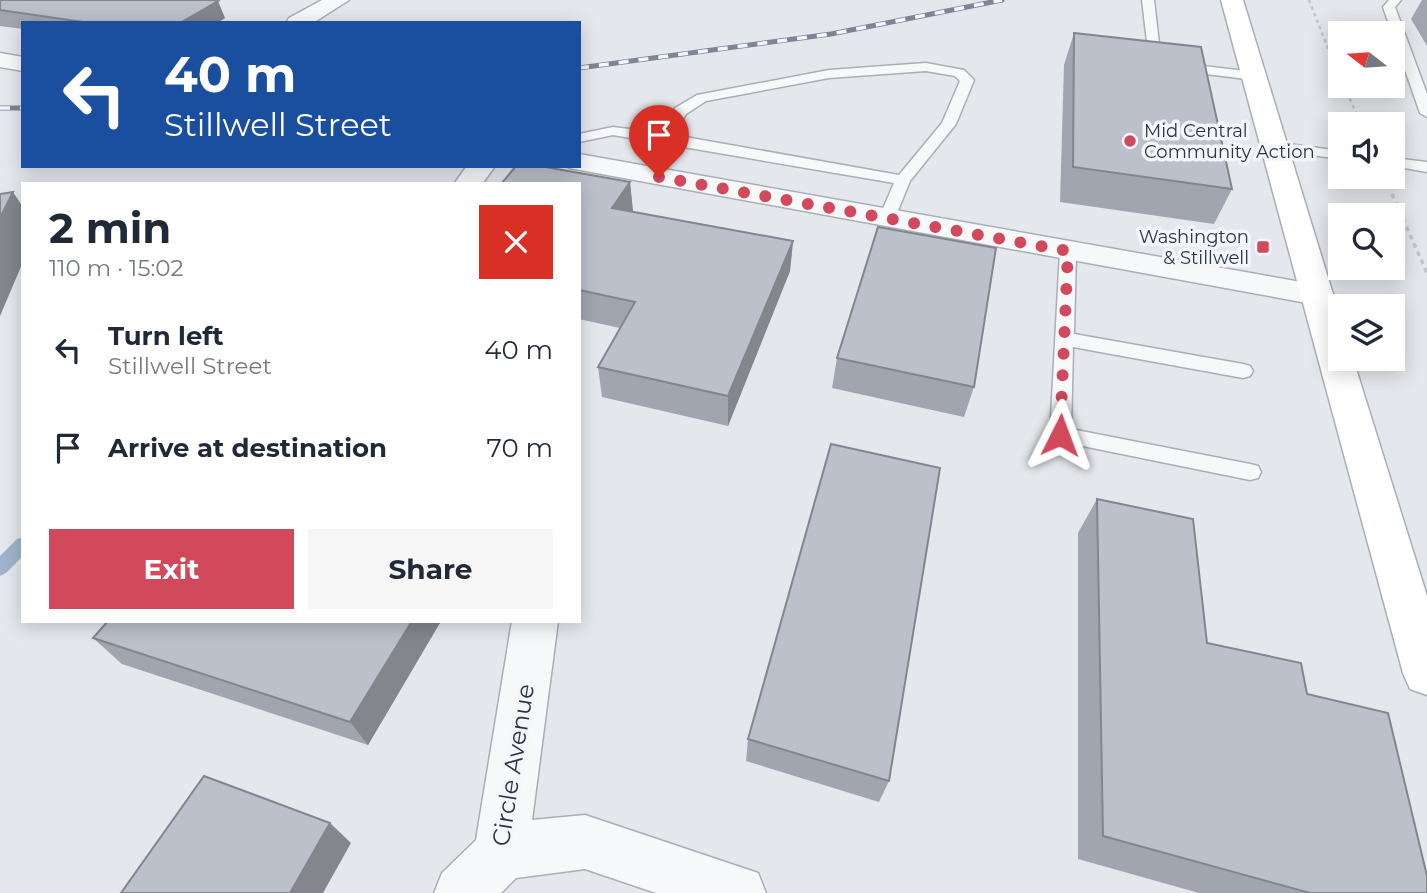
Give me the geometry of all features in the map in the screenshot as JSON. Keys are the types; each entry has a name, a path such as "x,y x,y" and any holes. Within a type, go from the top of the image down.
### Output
{"main road":[{"path":"1233,0 1318,295 1421,630 1427,673"}],"street":[{"path":"301,21 338,0"},
{"path":"0,60 21,64"},
{"path":"581,162 1318,295"},
{"name":"Circle Avenue","path":"462,893 501,854 535,623"},
{"path":"501,854 534,847 585,842 738,893"}],"lane":[{"path":"1148,0 1155,64 1254,76"},
{"path":"1395,0 1389,8 1427,113"},
{"path":"665,138 680,111 702,98 829,74 926,66 959,73 967,80 949,124 903,180 887,218"},
{"path":"581,138 613,131 903,180"},
{"path":"1274,146 1328,153"},
{"path":"1405,164 1427,167"},
{"path":"1068,251 1060,435 1250,472"},
{"path":"1065,339 1243,371"}],"path":[{"path":"1309,0 1328,48"},
{"path":"1390,189 1427,273"}],"building":[{"path":"0,0 218,1 183,21 76,21 0,10"},
{"name":"Mid Central Community Action","path":"1074,33 1201,47 1232,189 1073,167"},
{"path":"514,168 551,168 630,182 612,208 793,241 728,396 598,367 635,302 581,290 581,182 503,182"},
{"path":"13,192 0,218 0,194"},
{"path":"878,227 996,248 974,387 837,358"},
{"path":"831,444 940,468 889,781 748,739"},
{"path":"1097,499 1193,519 1207,643 1301,663 1307,694 1388,713 1427,876 1427,893 1310,893 1103,836"},
{"path":"106,623 411,623 350,722 93,638"},
{"path":"204,776 330,823 290,893 121,893"}],"waterway":[{"path":"0,568 21,546"}],"railway":[{"path":"581,68 831,34 1002,0"},
{"path":"0,108 21,108"}],"place":[{"name":"Mid Central Community Action","path":"1130,141"},
{"name":"Washington & Stillwell","path":"1263,247"}],"route":[{"path":"659,177 1068,251 1060,435"}]}
